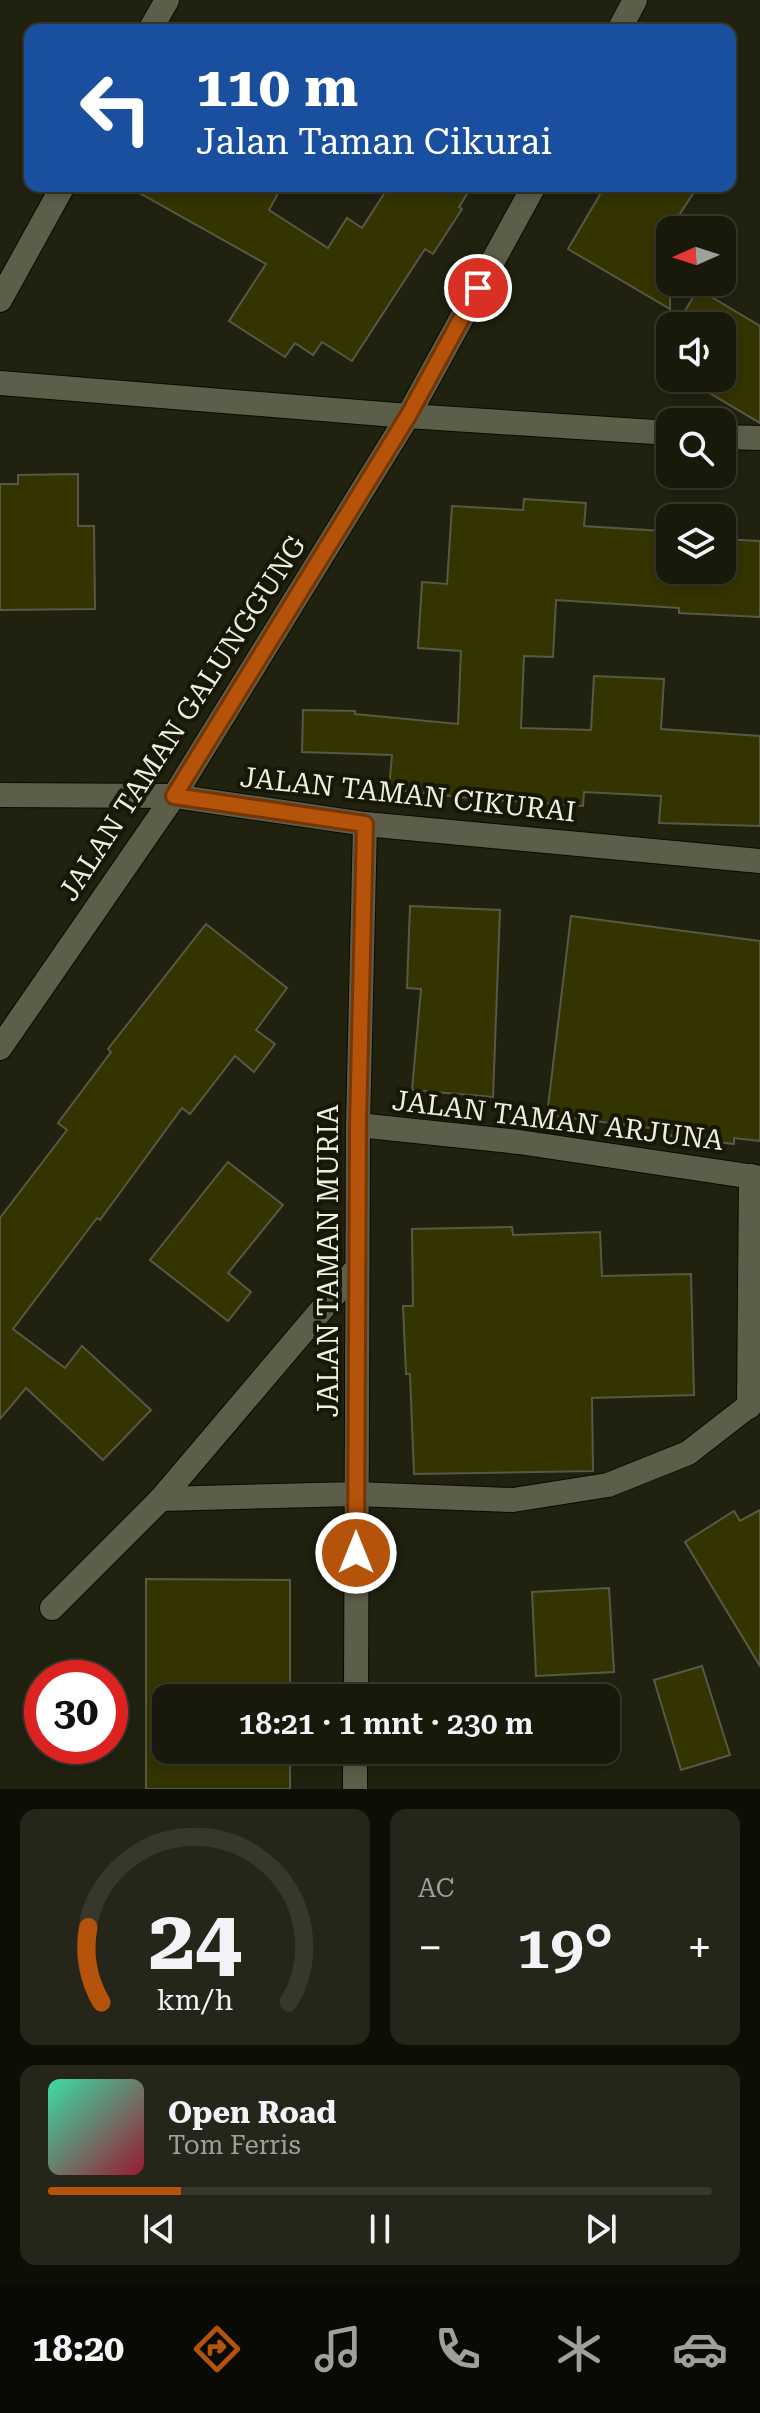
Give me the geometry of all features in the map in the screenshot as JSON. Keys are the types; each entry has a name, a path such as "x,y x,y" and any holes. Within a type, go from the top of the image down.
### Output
{"street":[{"path":"153,24 167,0"},
{"path":"622,24 635,0"},
{"path":"0,300 60,192"},
{"name":"JALAN TAMAN GALUNGGUNG","path":"0,1048 174,796 408,416 531,192"},
{"path":"0,383 408,416 656,432"},
{"path":"736,437 760,438"},
{"name":"JALAN TAMAN CIKURAI","path":"0,795 174,796 365,824 760,861"},
{"name":"JALAN TAMAN MURIA","path":"356,1684 358,1125 365,824"},
{"name":"JALAN TAMAN ARJUNA","path":"161,1499 356,1494 513,1500 608,1485 688,1453 754,1402 756,1177 519,1142 358,1125"},
{"path":"52,1608 161,1499 357,1268"},
{"path":"355,1764 355,1789"}],"building":[{"path":"138,192 279,192 269,210 328,248 347,218 362,228 385,192 468,192 459,207 462,209 433,254 425,249 352,361 322,342 313,355 295,343 285,357 229,321 266,264"},
{"path":"601,192 694,192 678,216 656,216 656,296 670,296 670,309 568,249"},
{"path":"694,296 710,296 760,326 760,423 708,392 736,392 736,312 684,312"},
{"path":"78,474 78,526 94,526 95,609 0,610 0,484 18,484 18,475"},
{"path":"524,499 586,503 584,526 656,531 656,584 736,584 736,540 760,541 760,617 679,613 679,608 556,600 553,657 524,656 521,728 591,730 594,676 664,679 661,729 760,736 760,826 659,823 661,796 584,792 583,806 389,789 392,755 302,752 303,710 355,711 355,714 458,724 461,651 418,648 422,582 447,584 452,506 523,510"},
{"path":"410,906 500,910 493,1097 412,1090 421,989 407,988"},
{"path":"571,916 760,941 760,1141 734,1138 734,1144 665,1135 666,1130 547,1115"},
{"path":"206,924 287,988 256,1030 275,1044 254,1072 235,1056 190,1114 182,1108 100,1220 97,1218 13,1329 65,1368 82,1346 151,1410 103,1460 26,1388 0,1419 0,1218 67,1130 58,1123 111,1052 108,1049"},
{"path":"228,1162 283,1205 228,1273 251,1292 228,1321 150,1260"},
{"path":"512,1227 513,1235 600,1232 602,1276 691,1274 694,1395 592,1398 593,1471 414,1474 410,1374 406,1374 403,1306 413,1306 412,1229"},
{"path":"760,1510 760,1666 685,1542 734,1511 740,1521"},
{"path":"146,1579 290,1580 290,1684 152,1684 152,1764 290,1764 290,1789 146,1789"},
{"path":"609,1588 614,1672 536,1676 532,1592"},
{"path":"702,1666 730,1755 681,1770 654,1680"}],"route":[{"path":"356,1553 358,1125 365,824 174,796 408,416 478,288"}]}
